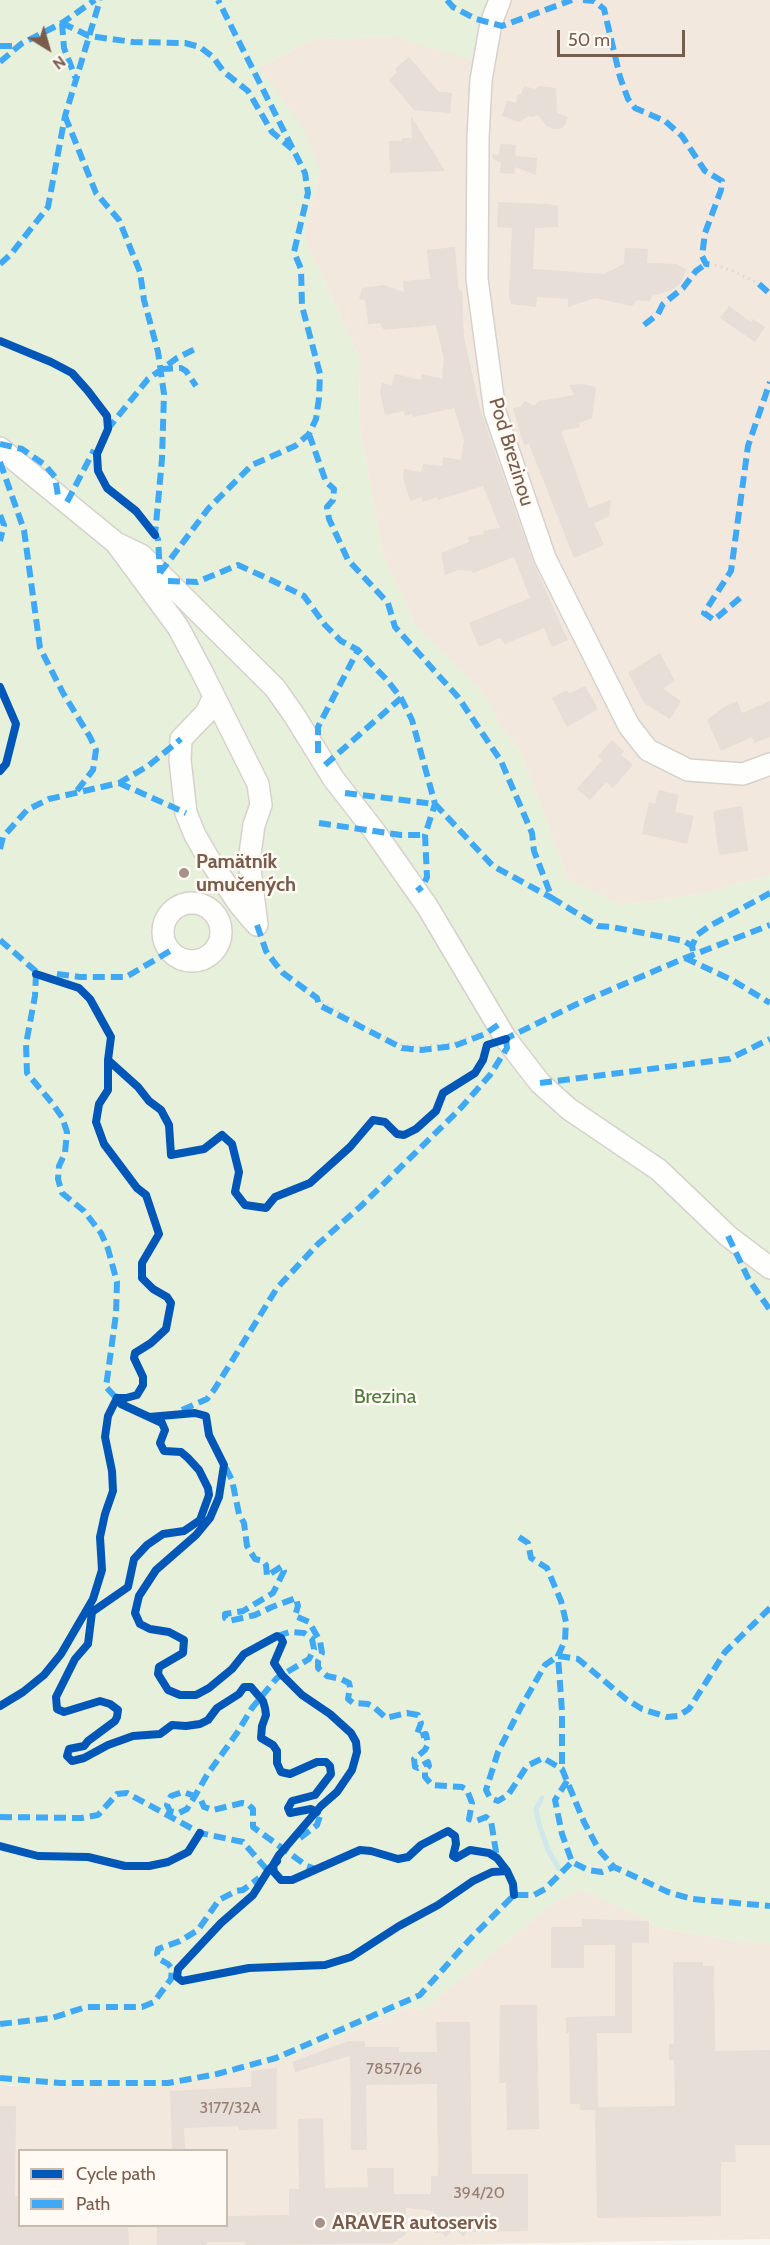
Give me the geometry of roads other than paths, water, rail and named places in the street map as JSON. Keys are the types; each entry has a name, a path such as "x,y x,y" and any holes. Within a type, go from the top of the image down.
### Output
{"street":[{"name":"Pod Brezinou","path":"500,0 491,23 481,80 478,138 477,279 495,412 545,558 629,726 648,750 688,770 743,774 770,764"},
{"path":"0,448 116,543 141,555 275,688 333,778 375,832 427,906 506,1039 540,1083 570,1109 658,1170 728,1236 770,1268"},
{"path":"116,543 178,627 214,696 258,784 261,805 254,825 249,861 256,925 219,874 195,835 186,813 180,760 181,739 206,713 214,696"},
{"path":"210,909 219,874"}],"waterway":[{"path":"542,1798 536,1809 539,1824 548,1850 559,1869"}],"place":[{"name":"Pamätník umučených","path":"184,873"},
{"name":"ARAVER autoservis","path":"320,2223"}],"park label":[{"name":"Brezina","path":"385,1397"}]}
